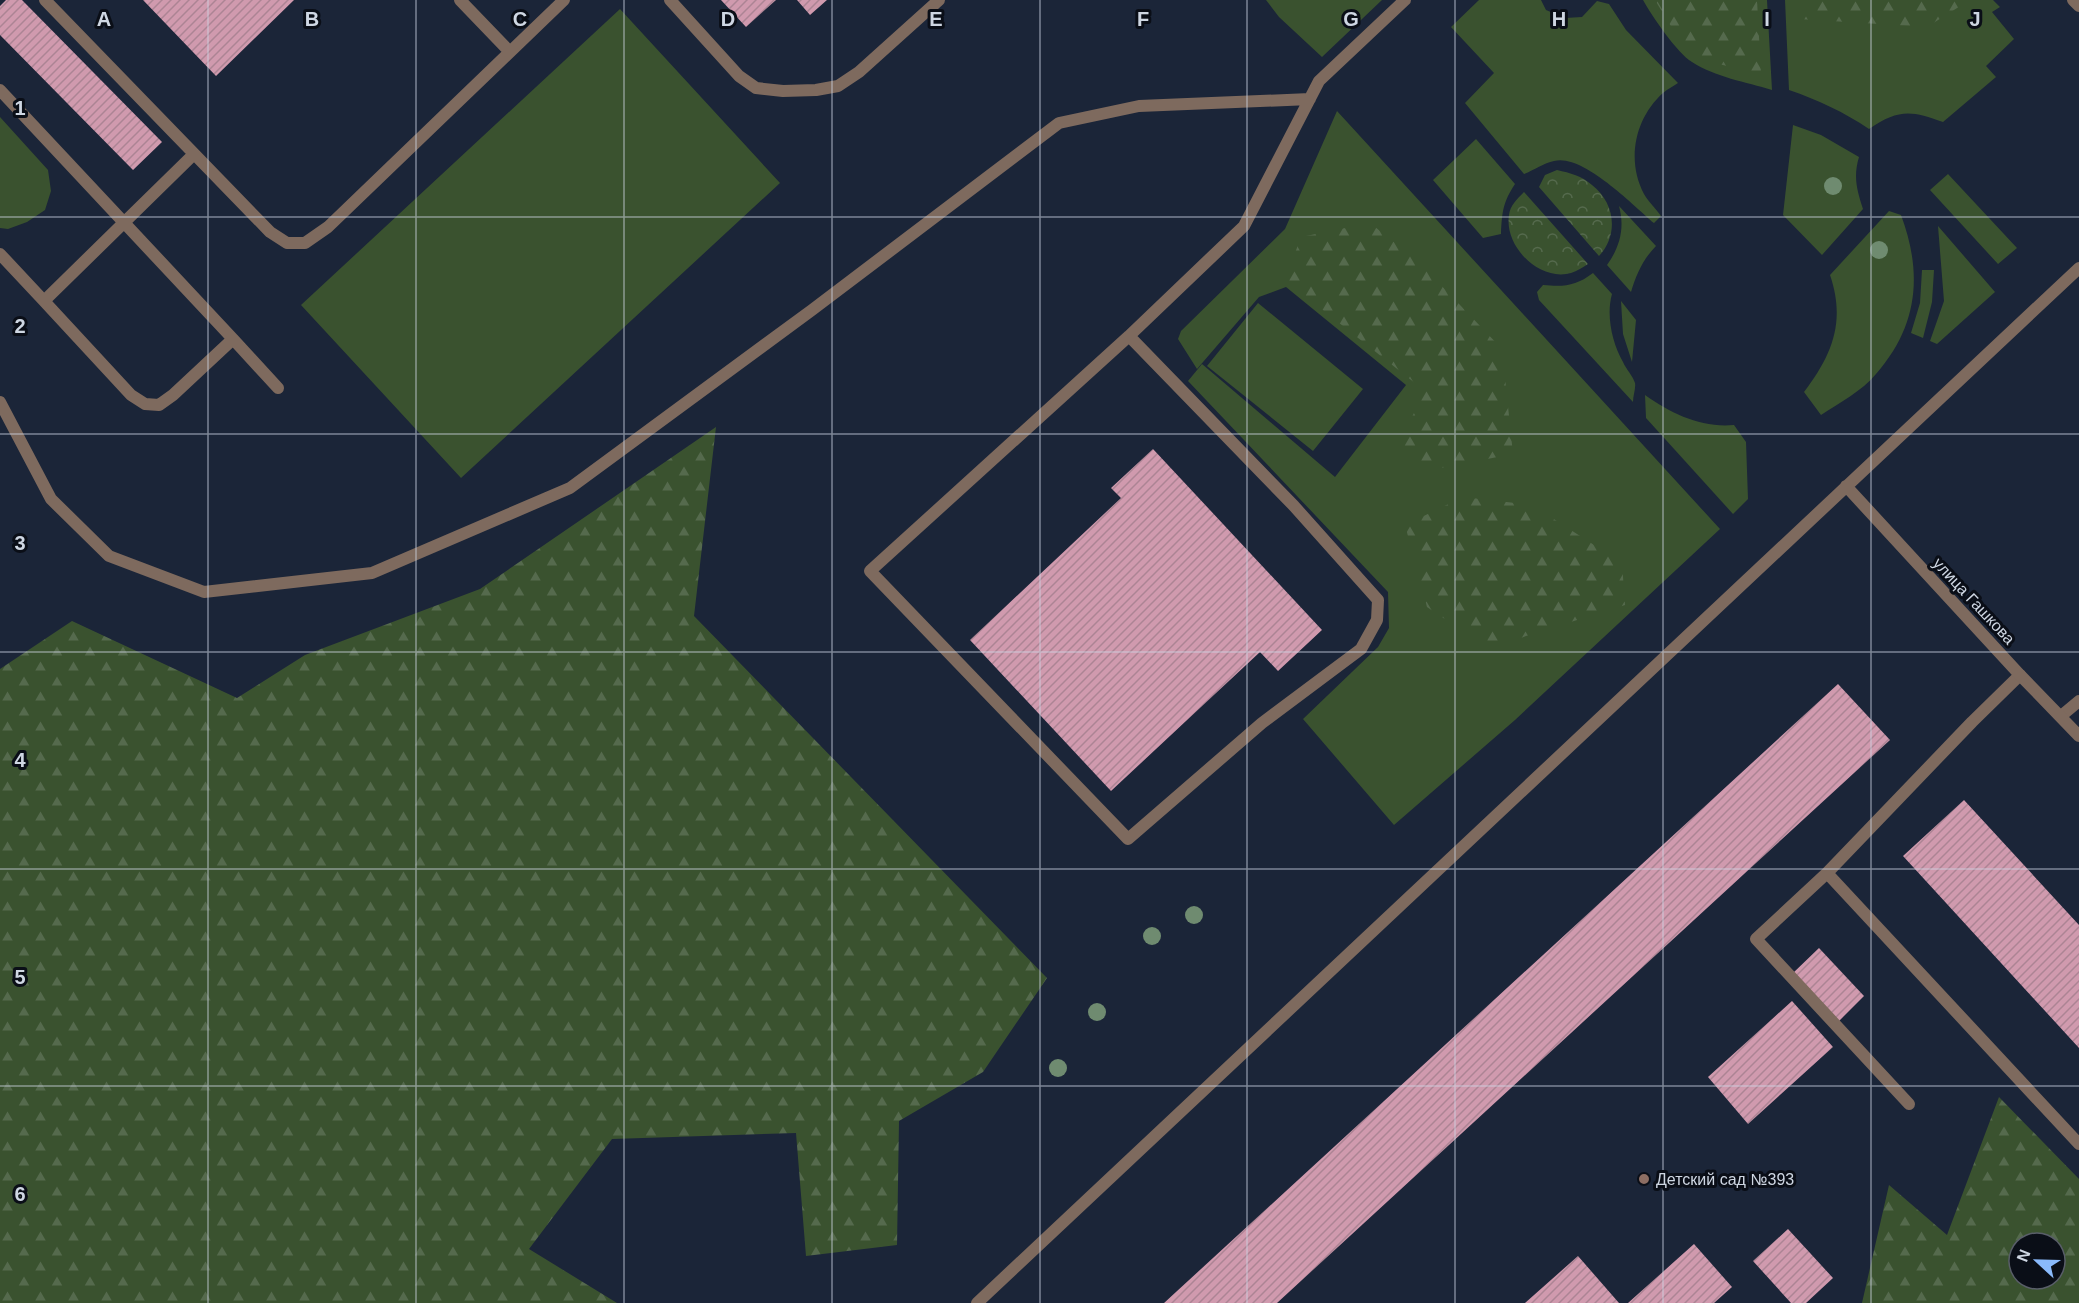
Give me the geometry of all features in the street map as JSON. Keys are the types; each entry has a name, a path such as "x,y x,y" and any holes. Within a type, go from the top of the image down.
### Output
{"street":[{"path":"45,0 270,232 286,243 305,243 328,227 564,0"},
{"path":"460,0 510,52"},
{"path":"670,0 739,76 756,87 783,91 816,90 838,86 859,72 939,0"},
{"path":"1129,336 1294,506 1378,600 1377,620 1360,649 1262,723 1128,839 870,571 1129,336 1244,226 1319,81 1405,0"},
{"path":"2073,0 2079,6"},
{"path":"0,90 278,388"},
{"path":"0,402 51,499 109,556 204,592 372,573 570,488 812,310 1059,123 1139,106 1310,99"},
{"path":"44,301 194,153"},
{"path":"0,254 131,395 145,404 159,405 173,395 232,339"},
{"path":"977,1303 2079,268"},
{"name":"улица Гашкова","path":"1846,486 2079,736"},
{"path":"1909,1104 1756,939 1827,873 2020,675"},
{"path":"2061,716 2079,700"},
{"path":"1827,873 2079,1144"}],"green space":[{"path":"1266,0 1382,0 1322,57 1279,17"},
{"path":"1479,0 1541,0 1546,10 1565,18 1582,17 1597,1 1609,4 1626,30 1678,83 1653,103 1636,140 1635,167 1638,181 1646,197 1661,216 1654,223 1607,182 1578,165 1565,161 1554,161 1524,174 1465,103 1494,73 1451,27"},
{"path":"1643,0 1767,0 1772,90 1721,75 1692,62 1672,43"},
{"path":"1655,0 1757,0 1761,74 1706,61 1672,28"},
{"path":"1785,0 1993,0 2000,7 1992,12 2014,39 1986,66 1996,77 1943,122 1922,115 1905,113 1879,122 1869,129 1830,107 1789,90"},
{"path":"1798,0 1965,0 1965,3 1927,27 1799,19"},
{"path":"620,9 780,183 461,478 301,305"},
{"path":"1337,111 1720,529 1515,720 1394,825 1303,719 1378,647 1389,628 1388,592 1188,381 1202,364 1335,477 1406,385 1286,287 1259,297 1197,369 1178,339 1181,331 1285,229"},
{"path":"0,117 48,170 51,191 45,210 27,222 8,229 0,228"},
{"path":"1793,125 1821,135 1859,157 1856,183 1863,209 1822,255 1783,215"},
{"path":"1476,139 1515,184 1504,207 1501,234 1483,238 1433,180"},
{"path":"1557,170 1584,179 1600,192 1606,201 1612,219 1612,229 1610,238 1599,256 1539,187 1545,175"},
{"path":"1948,174 2017,248 1998,264 1930,190"},
{"path":"1524,192 1588,264 1571,273 1548,272 1536,267 1518,250 1512,239 1509,215 1516,200"},
{"path":"1619,206 1656,246 1640,268 1631,292 1607,265 1620,237"},
{"path":"1889,211 1901,215 1912,258 1914,279 1908,318 1901,337 1876,374 1857,391 1821,415 1804,392 1822,365 1834,337 1837,308 1830,275"},
{"path":"1370,223 1418,261 1502,349 1513,454 1425,471 1398,445 1425,391 1285,280 1301,237"},
{"path":"1938,226 1995,292 1937,344 1930,341 1944,301"},
{"path":"1922,270 1934,270 1932,302 1923,338 1911,333 1920,303"},
{"path":"1593,273 1612,294 1611,329 1619,354 1635,383 1633,402 1539,300 1537,292 1543,285 1570,285"},
{"path":"1621,301 1636,320 1632,362 1623,334"},
{"path":"1258,303 1363,389 1313,451 1207,366"},
{"path":"1645,395 1676,414 1698,422 1734,425 1746,442 1748,499 1733,514 1646,418"},
{"path":"716,427 694,616 1047,978 983,1072 899,1121 897,1245 806,1256 796,1133 612,1139 529,1249 617,1303 0,1303 0,669 72,621 237,698 305,655 480,589"},
{"path":"1463,497 1532,505 1622,563 1625,605 1526,636 1491,650 1427,607 1405,525"},
{"path":"1999,1097 2079,1179 2079,1303 1862,1303 1889,1185 1947,1235"}],"building":[{"path":"6,0 22,0 162,142 133,170 0,35 0,6"},
{"path":"143,0 294,0 216,76"},
{"path":"721,0 776,0 746,27"},
{"path":"797,0 827,0 810,15"},
{"path":"1153,449 1322,630 1278,671 1260,652 1111,791 970,640 1121,498 1111,488"},
{"path":"1838,684 1890,740 1277,1303 1164,1303"},
{"path":"1964,800 2079,925 2079,1048 1903,856"},
{"path":"1819,948 1864,996 1837,1023 1792,974"},
{"path":"1792,1001 1833,1047 1748,1124 1708,1077"},
{"path":"1788,1229 1833,1278 1806,1303 1791,1303 1753,1261"},
{"path":"1694,1244 1732,1287 1714,1303 1628,1303"},
{"path":"1578,1256 1619,1303 1525,1303"}],"place":[{"name":"Детский сад №393","path":"1644,1179"}]}
